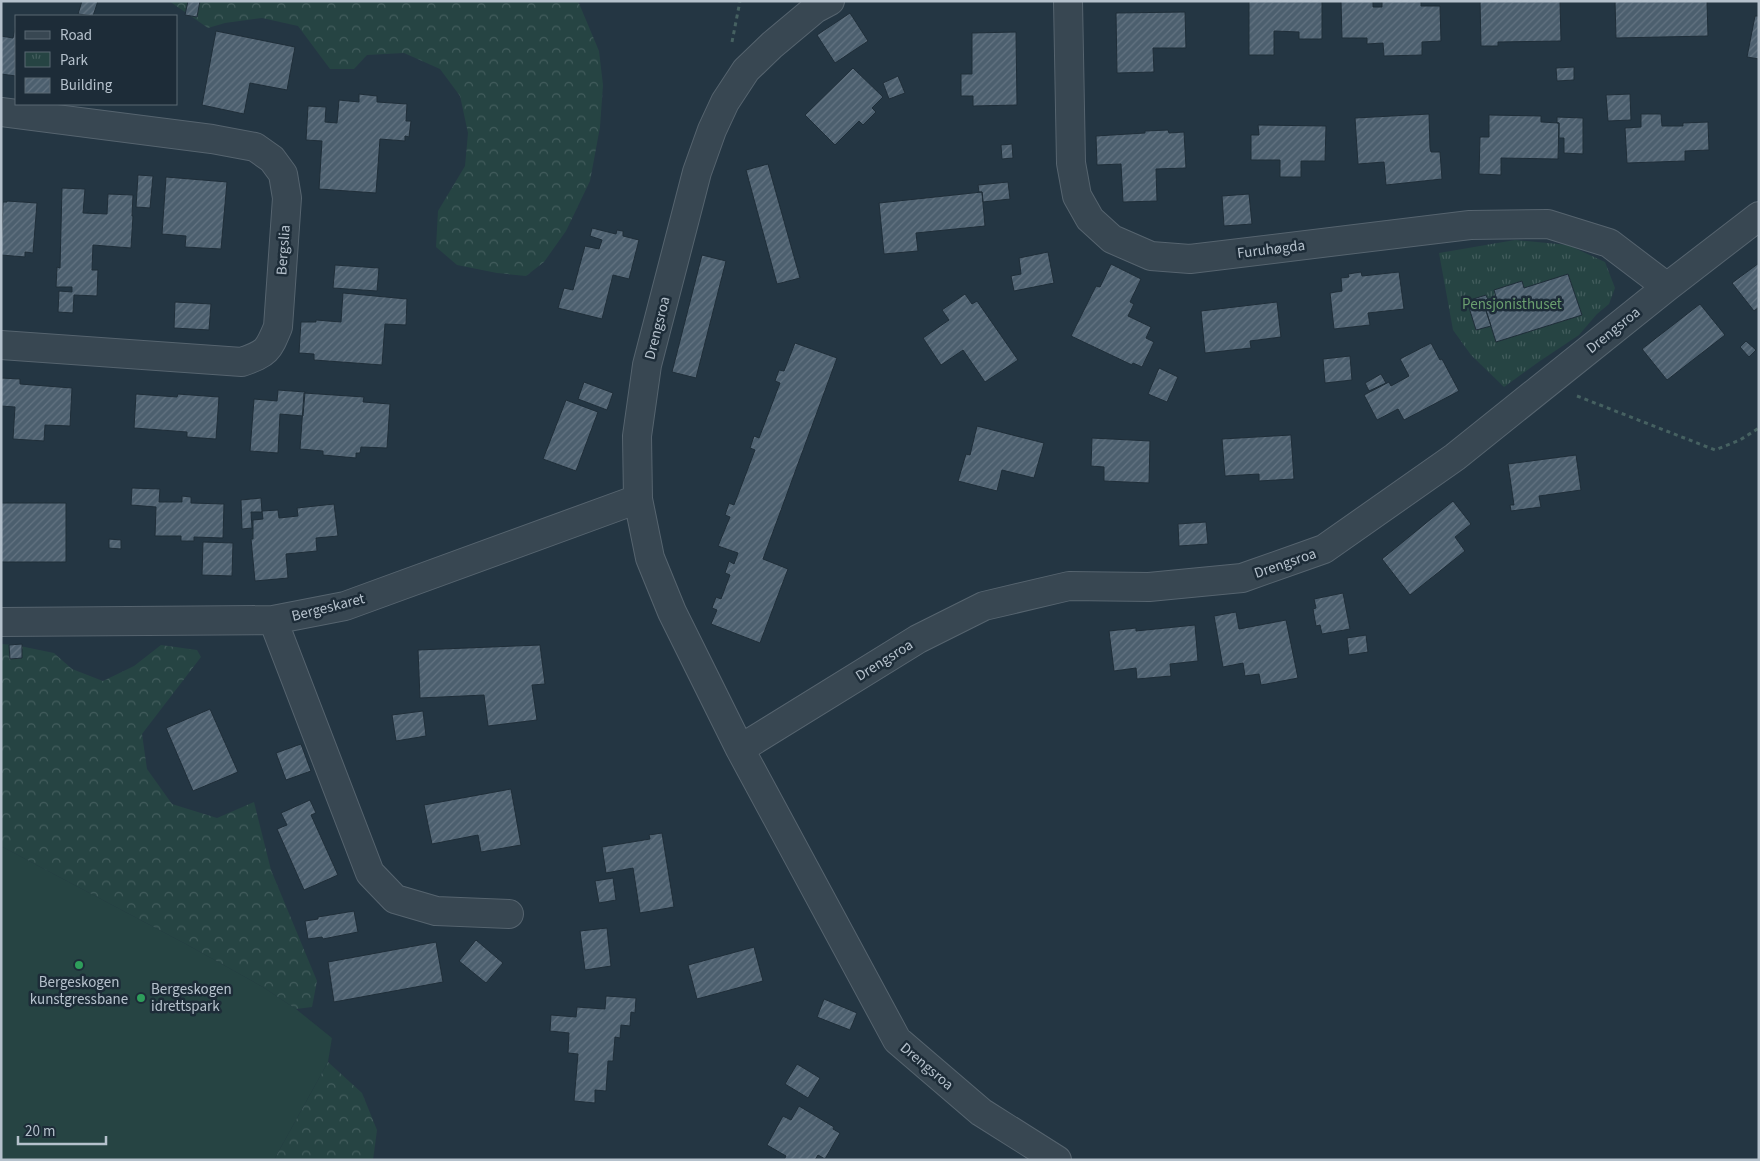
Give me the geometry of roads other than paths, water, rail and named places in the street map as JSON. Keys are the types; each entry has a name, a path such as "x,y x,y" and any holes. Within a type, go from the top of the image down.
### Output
{"street":[{"name":"Drengsroa","path":"830,1 815,9 772,45 746,70 725,102 712,130 697,172 647,365 638,436 638,499 650,558 672,612 740,749 897,1040 981,1112 1057,1160"},
{"name":"Furuhøgda","path":"1068,1 1071,163 1077,196 1090,219 1112,239 1151,256 1190,259 1470,225 1548,224 1609,243 1667,287"},
{"name":"Bergslia","path":"1,112 212,139 255,147 272,159 283,174 287,198 278,327 270,347 258,356 242,362 1,345"},
{"name":"Drengsroa","path":"740,749 918,638 984,606 1069,586 1150,587 1242,578 1324,549 1455,457 1667,287 1759,216"},
{"name":"Bergeskaret","path":"1,622 273,620 345,606 638,499"},
{"path":"273,620 370,873 395,899 436,911 509,914"}],"place":[{"name":"Bergeskogen kunstgressbane","path":"79,965"},
{"name":"Bergeskogen idrettspark","path":"141,998"}],"park label":[{"name":"Pensjonisthuset","path":"1512,304"}]}
